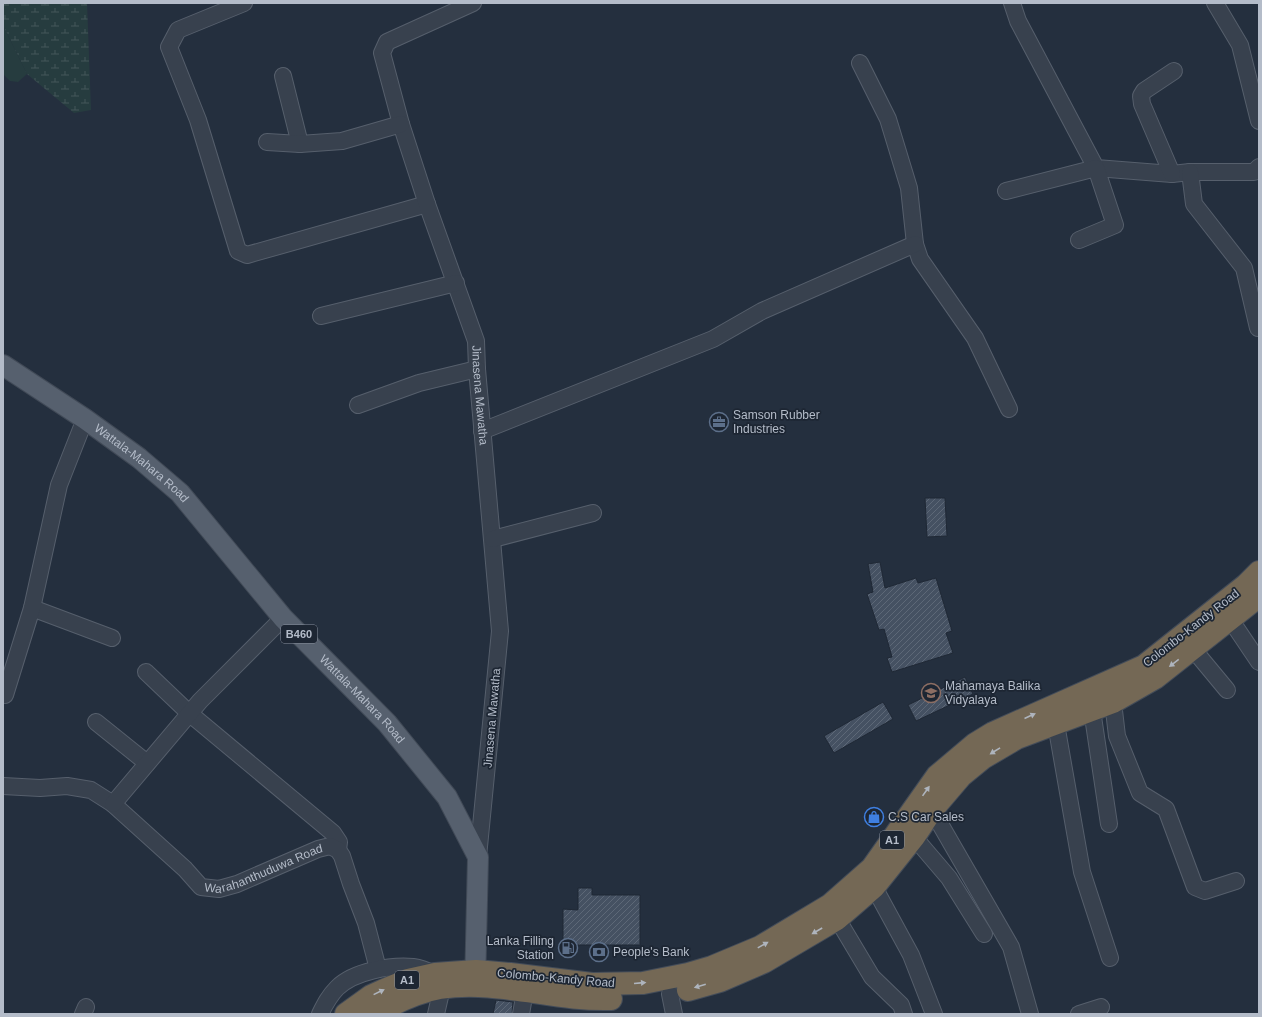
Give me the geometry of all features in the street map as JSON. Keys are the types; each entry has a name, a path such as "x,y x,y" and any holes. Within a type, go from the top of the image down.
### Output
{"highway":[{"name":"Colombo-Kandy Road","path":"475,979 525,991 578,998 603,1000 650,997 672,1004 764,962 834,912 874,887 914,837 932,810 962,776 983,758 1016,738 1113,702 1155,678 1193,648 1225,613 1259,572"},
{"name":"Colombo-Kandy Road","path":"346,1014 371,996 408,980 438,981 475,979 510,974 592,984 643,983 665,980 712,967 760,948 834,912 872,868 937,776 975,744 993,733 1144,666 1225,613 1259,596"},
{"name":"Colombo-Kandy Road","path":"375,1014 404,999 421,993 438,981"}],"main road":[{"name":"Wattala-Mahara Road","path":"3,365 85,419 139,458 180,493 283,618 387,723 447,797 478,857 475,979"}],"street":[{"path":"244,3 178,30 168,47 198,120 238,251 247,255 427,204"},
{"name":"Jinasena Mawatha","path":"473,3 387,42 382,53 401,124 427,204 476,341 482,431 500,631 478,857"},
{"path":"1012,3 1018,21 1096,168 1115,225 1079,240"},
{"path":"1215,3 1240,45 1259,121"},
{"path":"860,63 891,127 909,188 915,244 920,259 975,338 1009,409"},
{"path":"1172,174 1142,104 1141,96 1144,91 1174,71"},
{"path":"283,76 300,144"},
{"path":"267,142 300,144 342,141 401,124"},
{"path":"1006,191 1096,168 1172,174 1190,172 1254,172 1259,167"},
{"path":"1190,172 1194,204 1244,268 1258,328"},
{"path":"482,431 713,339 762,311 915,244"},
{"path":"321,316 456,283"},
{"path":"358,405 419,383 477,369"},
{"path":"5,695 32,608 59,485 85,419"},
{"path":"492,539 593,513"},
{"path":"32,608 112,638"},
{"path":"1225,613 1259,662"},
{"path":"113,804 200,700 283,618"},
{"path":"1193,648 1227,690"},
{"path":"146,672 189,713 333,833 339,842 338,850"},
{"path":"1113,702 1117,736 1140,793 1166,809 1195,887 1205,891 1236,881"},
{"path":"1092,710 1109,824"},
{"path":"96,722 147,763"},
{"path":"1056,724 1082,872 1110,958"},
{"name":"Warahanthuduwa Road","path":"3,786 40,788 67,786 91,790 113,804 185,869 201,887 219,890 237,884 318,849 330,846 338,850 345,864 366,922 378,969"},
{"path":"932,810 1011,948 1030,1014"},
{"path":"914,837 950,878 984,934"},
{"path":"874,887 911,955 934,1014"},
{"path":"834,912 872,977 901,1005 904,1014"},
{"path":"320,1014 326,1000 345,981 378,969 395,967 415,967 438,981 436,1014"},
{"path":"521,1014 525,991"},
{"path":"1079,1014 1101,1007"}],"green space":[{"path":"3,3 87,3 91,110 74,113 27,74 3,25"},
{"path":"3,25 27,74 18,82 10,81 3,74"}],"building":[{"path":"925,498 945,498 947,536 927,537"},
{"path":"880,562 885,588 916,578 918,583 936,578 952,631 946,633 953,653 892,672 887,658 892,657 884,629 879,630 867,594 873,592 868,564"},
{"path":"965,677 973,694 916,721 908,705"},
{"path":"883,702 893,719 834,753 824,736"},
{"path":"578,888 592,888 592,895 640,895 640,945 563,945 563,909 578,910"},
{"path":"496,1000 513,1002 512,1014 493,1014"}],"place":[{"name":"Samson Rubber Industries","path":"719,422"},
{"name":"Mahamaya Balika Vidyalaya","path":"931,693"},
{"name":"C.S Car Sales","path":"874,817"},
{"name":"Lanka Filling Station","path":"568,948"},
{"name":"People's Bank","path":"599,952"}]}
